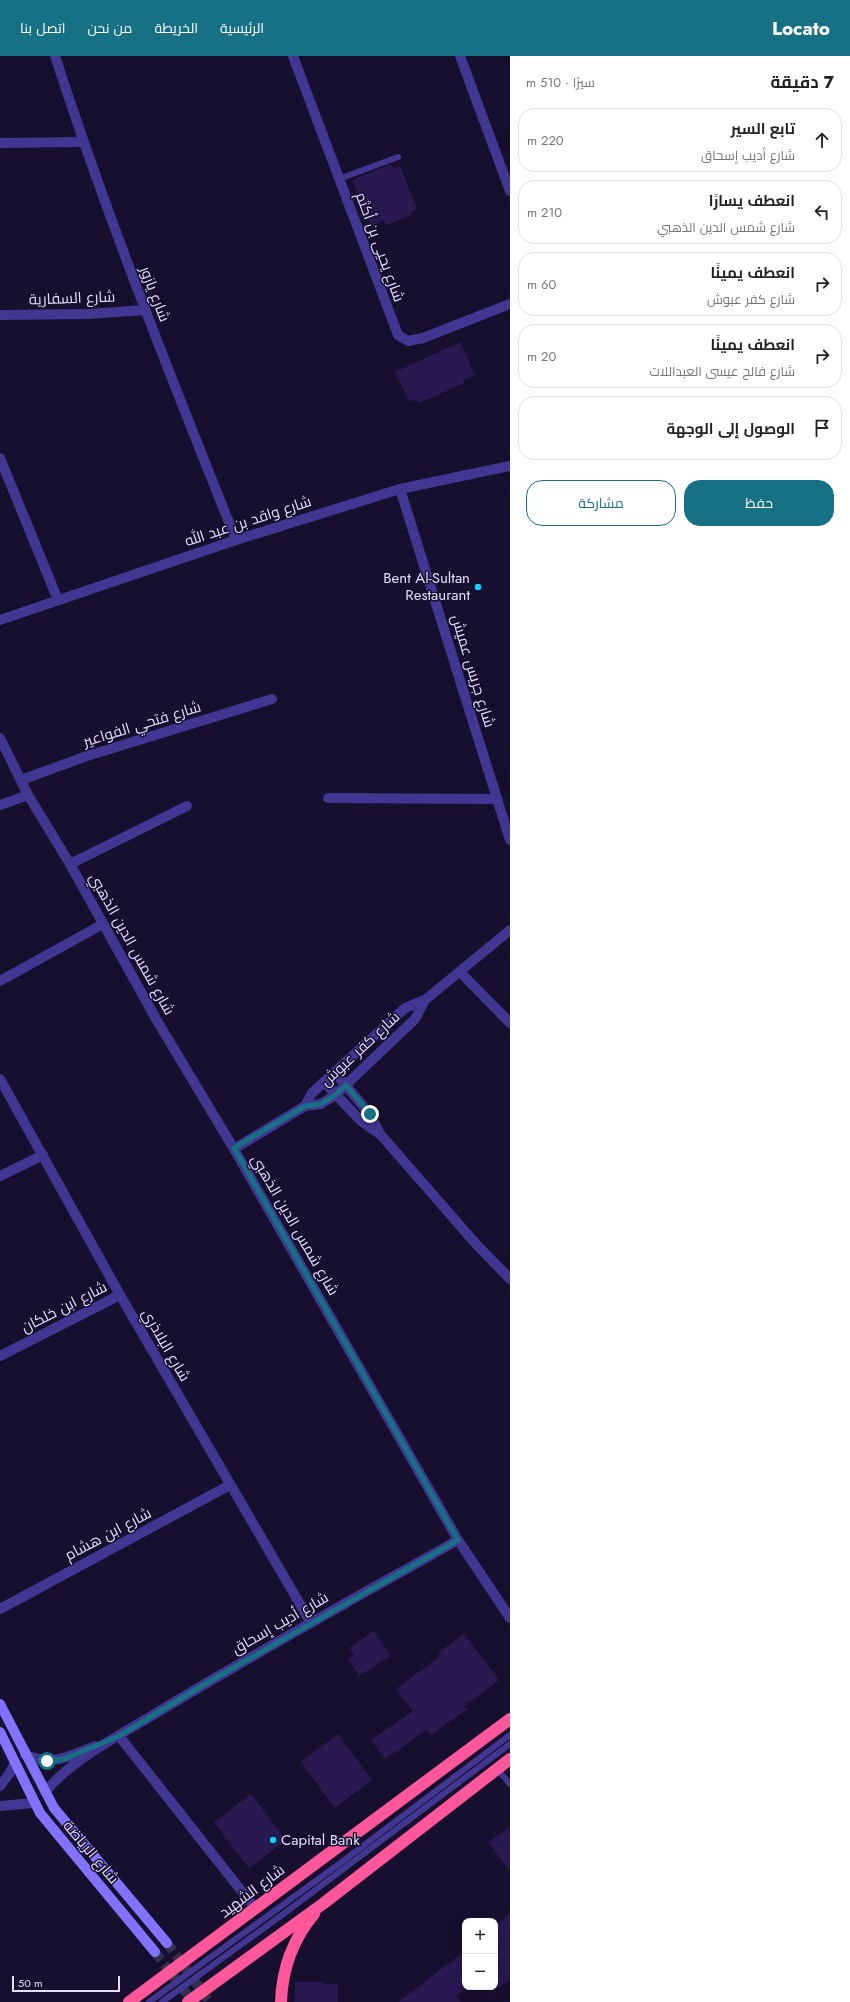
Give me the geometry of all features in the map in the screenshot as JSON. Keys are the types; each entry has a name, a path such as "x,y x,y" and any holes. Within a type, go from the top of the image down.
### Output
{"highway":[{"name":"شارع الشهيد","path":"129,2002 510,1719"},
{"path":"188,2002 324,1903 510,1759"},
{"path":"281,2002 281,1988 286,1967 296,1941 308,1921 324,1903"}],"main road":[{"name":"شارع الرياضة","path":"0,1704 25,1755 58,1815 167,1943"},
{"name":"شارع الرياضة","path":"0,1732 34,1803 45,1820 155,1952"}],"street":[{"name":"شارع يازور","path":"55,56 83,142 145,310 236,540"},
{"name":"شارع يحيى بن أكثم","path":"293,56 396,332 408,341 423,338 510,304"},
{"path":"460,56 510,191"},
{"path":"0,143 83,142"},
{"name":"شارع السفارية","path":"0,315 88,314 145,310"},
{"path":"0,458 2,469 58,600"},
{"name":"شارع واقد بن عبد الله","path":"0,620 236,540 400,488 510,466"},
{"name":"شارع جريس عميش","path":"400,488 510,840"},
{"name":"شارع فتحي الفواعير","path":"21,780 87,756 272,699"},
{"name":"شارع شمس الدين الذهبي","path":"0,738 28,795 70,864 103,924 234,1148 458,1540 510,1618"},
{"path":"0,805 28,795"},
{"path":"328,798 497,800"},
{"path":"70,864 187,806"},
{"path":"0,981 103,924"},
{"name":"شارع كفر عبوش","path":"305,1106 312,1093 405,1008 425,1000 510,930"},
{"path":"460,972 510,1023"},
{"name":"شارع كفر عبوش","path":"234,1148 305,1106 321,1104 335,1095 415,1018 425,1000"},
{"path":"335,1073 370,1114 380,1134"},
{"name":"شارع البلاذري","path":"0,1079 120,1296 311,1623"},
{"path":"324,1082 361,1121 380,1134 476,1244 510,1279"},
{"path":"0,1176 43,1155"},
{"name":"شارع ابن خلكان","path":"0,1356 120,1296"},
{"name":"شارع ابن هشام","path":"0,1609 230,1485"},
{"name":"شارع أديب إسحاق","path":"45,1792 60,1775 119,1736 311,1623 458,1540"},
{"path":"119,1736 255,1908"},
{"name":"شارع أديب إسحاق","path":"25,1755 36,1760 56,1761 119,1736"},
{"path":"0,1786 15,1763"},
{"path":"0,1806 34,1803"}],"lane":[{"path":"339,179 398,156"},
{"path":"149,2002 339,1864 510,1735"},
{"path":"162,2002 293,1907 510,1744"},
{"path":"497,1769 510,1784"}],"building":[{"path":"391,164 393,169 400,166 417,209 411,212 412,215 386,225 384,220 371,226 352,180"},
{"path":"460,342 475,375 463,380 464,383 419,403 417,399 410,402 395,372"},
{"path":"374,1631 390,1656 359,1676 348,1659 354,1655 349,1648"},
{"path":"464,1634 499,1680 464,1706 467,1709 431,1735 427,1730 385,1759 371,1740 413,1711 396,1689 440,1656 438,1653"},
{"path":"338,1734 372,1780 335,1808 301,1762"},
{"path":"251,1794 286,1840 249,1868 214,1822"},
{"path":"510,1826 510,1871 488,1842"},
{"path":"510,1913 510,1979 498,1989 498,1954 498,1923"},
{"path":"462,1953 462,1990 464,1990 456,1996 461,2002 398,2002"},
{"path":"295,1982 324,1982 324,1984 338,1984 338,2002 295,2002"}],"tunnel":[{"path":"167,1943 210,2002"},
{"path":"155,1952 193,2002"}],"place":[{"name":"Bent Al-Sultan Restaurant","path":"478,587"},
{"name":"Capital Bank","path":"273,1840"}],"route":[{"path":"47,1761 64,1759 119,1736 205,1684 458,1540 234,1148 305,1106 321,1104 335,1095 346,1085 370,1114"}]}
